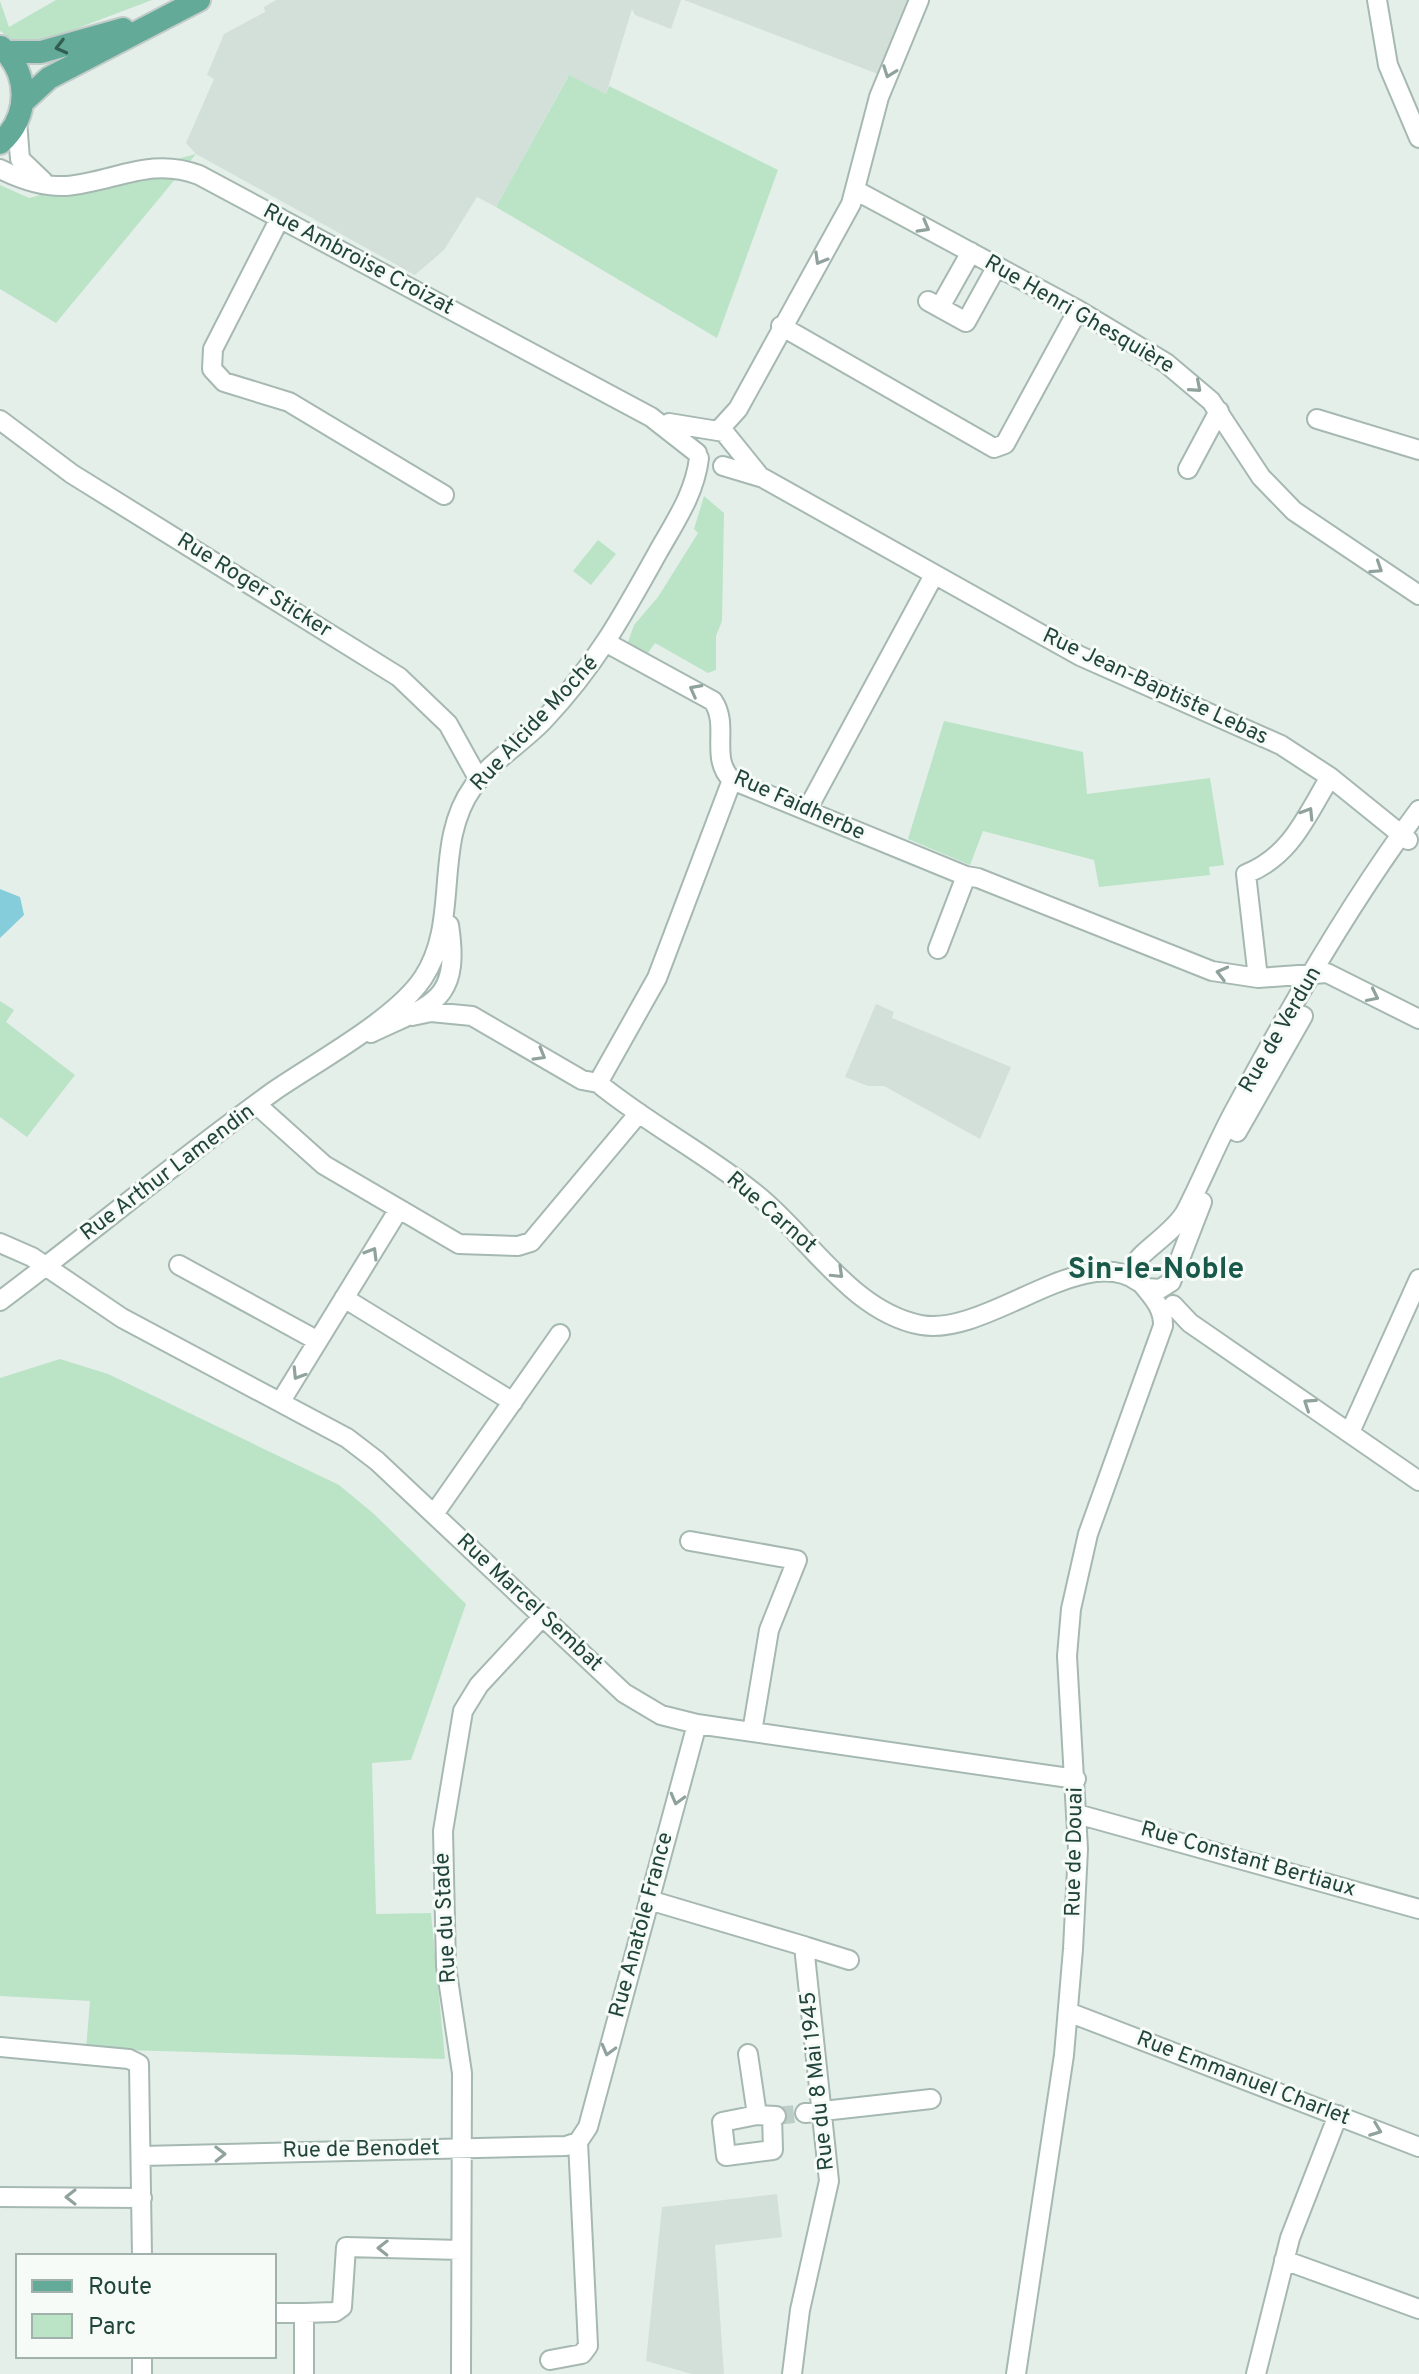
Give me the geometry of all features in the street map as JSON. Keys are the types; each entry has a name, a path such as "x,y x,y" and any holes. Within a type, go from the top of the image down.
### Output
{"main road":[{"path":"3,49 30,54 81,42 194,2"},
{"path":"0,143 20,111 49,78 194,2"},
{"path":"3,49 20,75 20,111"}],"street":[{"path":"714,431 729,436 733,444 732,458 721,466 710,467 698,455 699,441 738,409 846,212 855,190 879,97 919,0"},
{"path":"1377,0 1388,65 1419,138"},
{"path":"20,111 17,145 23,164 49,185"},
{"name":"Rue Ambroise Croizat","path":"0,169 49,185 68,186 137,169 169,167 207,179 651,417 698,455"},
{"name":"Rue Henri Ghesquière","path":"855,190 1078,310 1166,363 1219,411 1261,477 1294,511 1419,595"},
{"path":"280,218 213,349 211,363 216,374 224,382 289,402 444,495"},
{"path":"971,252 934,304 966,322 997,266"},
{"path":"781,326 989,446 1005,444 1078,310"},
{"path":"1188,469 1219,411"},
{"name":"Rue Ambroise Croizat","path":"651,417 714,431"},
{"path":"1317,419 1419,450"},
{"name":"Rue Roger Sticker","path":"0,420 72,474 399,677 448,724 479,780"},
{"name":"Rue Jean-Baptiste Lebas","path":"733,444 746,463 763,478 1080,656 1268,739 1330,777 1410,835"},
{"name":"Rue Alcide Moché","path":"445,906 453,832 463,804 479,780 549,714 607,643 681,511 693,485 698,455"},
{"name":"Rue Alcide Moché","path":"681,511 721,466"},
{"name":"Rue Jean-Baptiste Lebas","path":"721,466 763,478"},
{"path":"807,810 934,575"},
{"name":"Rue Faidherbe","path":"607,643 713,701 720,717 720,758 732,780 966,876 978,878 1212,971 1258,978 1320,975"},
{"path":"1258,978 1246,874 1272,862 1285,849 1330,777"},
{"path":"598,1083 657,978 732,780"},
{"name":"Rue de Verdun","path":"1148,1251 1181,1220 1237,1106 1410,835 1419,810"},
{"path":"938,949 966,876"},
{"path":"340,1049 411,993 429,969 439,946 445,906"},
{"path":"340,1049 412,1016 438,1000 445,990 452,965 445,906"},
{"path":"439,946 445,990 472,1016"},
{"path":"1320,975 1419,1019"},
{"name":"Rue de Verdun","path":"1174,1276 1211,1181 1320,975"},
{"name":"Rue Carnot","path":"412,1016 431,1012 472,1016 582,1080 598,1083 758,1196 871,1304 904,1321 934,1326 962,1322 1091,1272 1120,1273 1143,1285"},
{"name":"Rue Arthur Lamendin","path":"0,1301 257,1105 340,1049"},
{"path":"257,1105 319,1161 464,1246 525,1245 536,1236 639,1113"},
{"path":"281,1401 399,1209"},
{"name":"Rue Marcel Sembat","path":"0,1243 45,1267 122,1318 347,1438 434,1514 634,1700 661,1715 697,1724 1076,1779"},
{"path":"1148,1251 1167,1253 1173,1261 1174,1276 1163,1288 1143,1285 1135,1266 1148,1251"},
{"path":"179,1265 318,1341"},
{"name":"Rue de Douai","path":"1016,2374 1068,2012 1077,1877 1076,1779 1067,1656 1073,1596 1093,1519 1173,1305 1174,1276"},
{"path":"1350,1432 1419,1279"},
{"name":"Rue de Douai","path":"1143,1285 1162,1311 1159,1340"},
{"path":"344,1298 513,1402"},
{"path":"1173,1305 1190,1323 1419,1481"},
{"path":"434,1514 560,1334"},
{"path":"690,1541 797,1560 766,1642 752,1732"},
{"name":"Rue du Stade","path":"461,2374 462,2073 445,1954 444,1819 463,1711 479,1685 543,1616"},
{"name":"Rue Anatole France","path":"550,2360 582,2354 589,2342 583,2134 697,1724"},
{"name":"Rue Constant Bertiaux","path":"1077,1814 1419,1909"},
{"path":"649,1900 849,1960"},
{"name":"Rue du 8 Mai 1945","path":"792,2374 800,2310 829,2181 814,2112 804,1946"},
{"name":"Rue Emmanuel Charlet","path":"1068,2012 1419,2147"},
{"path":"0,2047 129,2059 139,2064 142,2254"},
{"path":"748,2054 768,2116"},
{"path":"814,2112 931,2099"},
{"path":"1256,2374 1284,2260 1338,2115"},
{"name":"Rue de Benodet","path":"142,2156 566,2146 583,2134"},
{"path":"0,2197 142,2198"},
{"path":"276,2313 335,2312 342,2307 346,2247 461,2250"},
{"path":"1284,2260 1419,2309"},
{"path":"304,2313 304,2374"}],"shaded area":[{"path":"276,0 681,0 671,29 635,15 632,9 606,94 568,76 496,207 477,197 444,250 415,275 196,154 186,143 214,79 207,75 224,34 265,12 264,7"},
{"path":"684,0 907,0 878,74"},
{"path":"876,1004 894,1012 892,1018 1011,1067 980,1139 884,1086 868,1086 845,1077"},
{"path":"777,2194 782,2237 715,2245 724,2374 692,2374 646,2361 662,2207"}],"green space":[{"path":"56,0 152,0 49,39 19,44 0,31 0,1 9,27"},
{"path":"569,75 606,94 609,86 778,170 717,338 496,207"},
{"path":"196,154 56,323 0,289 0,185 29,198"},
{"path":"704,496 724,513 722,621 716,636 716,670 708,673 655,643 648,653 628,642 634,625 658,597 698,533 694,529"},
{"path":"598,540 616,554 591,585 573,571"},
{"path":"944,721 1083,752 1087,794 1210,778 1224,865 1209,867 1210,875 1099,887 1094,860 983,831 970,865 908,839"},
{"path":"0,1001 14,1010 6,1022 75,1075 27,1137 0,1117"},
{"path":"60,1359 108,1374 339,1485 374,1514 466,1604 411,1760 372,1763 376,1914 431,1913 445,2059 86,2049 90,2001 0,1996 0,1378"}],"water":[{"path":"0,889 20,897 24,915 0,938"}],"tunnel":[{"path":"776,2116 805,2113"}],"district":[{"name":"Sin-le-Noble","path":"1156,1270"}]}
